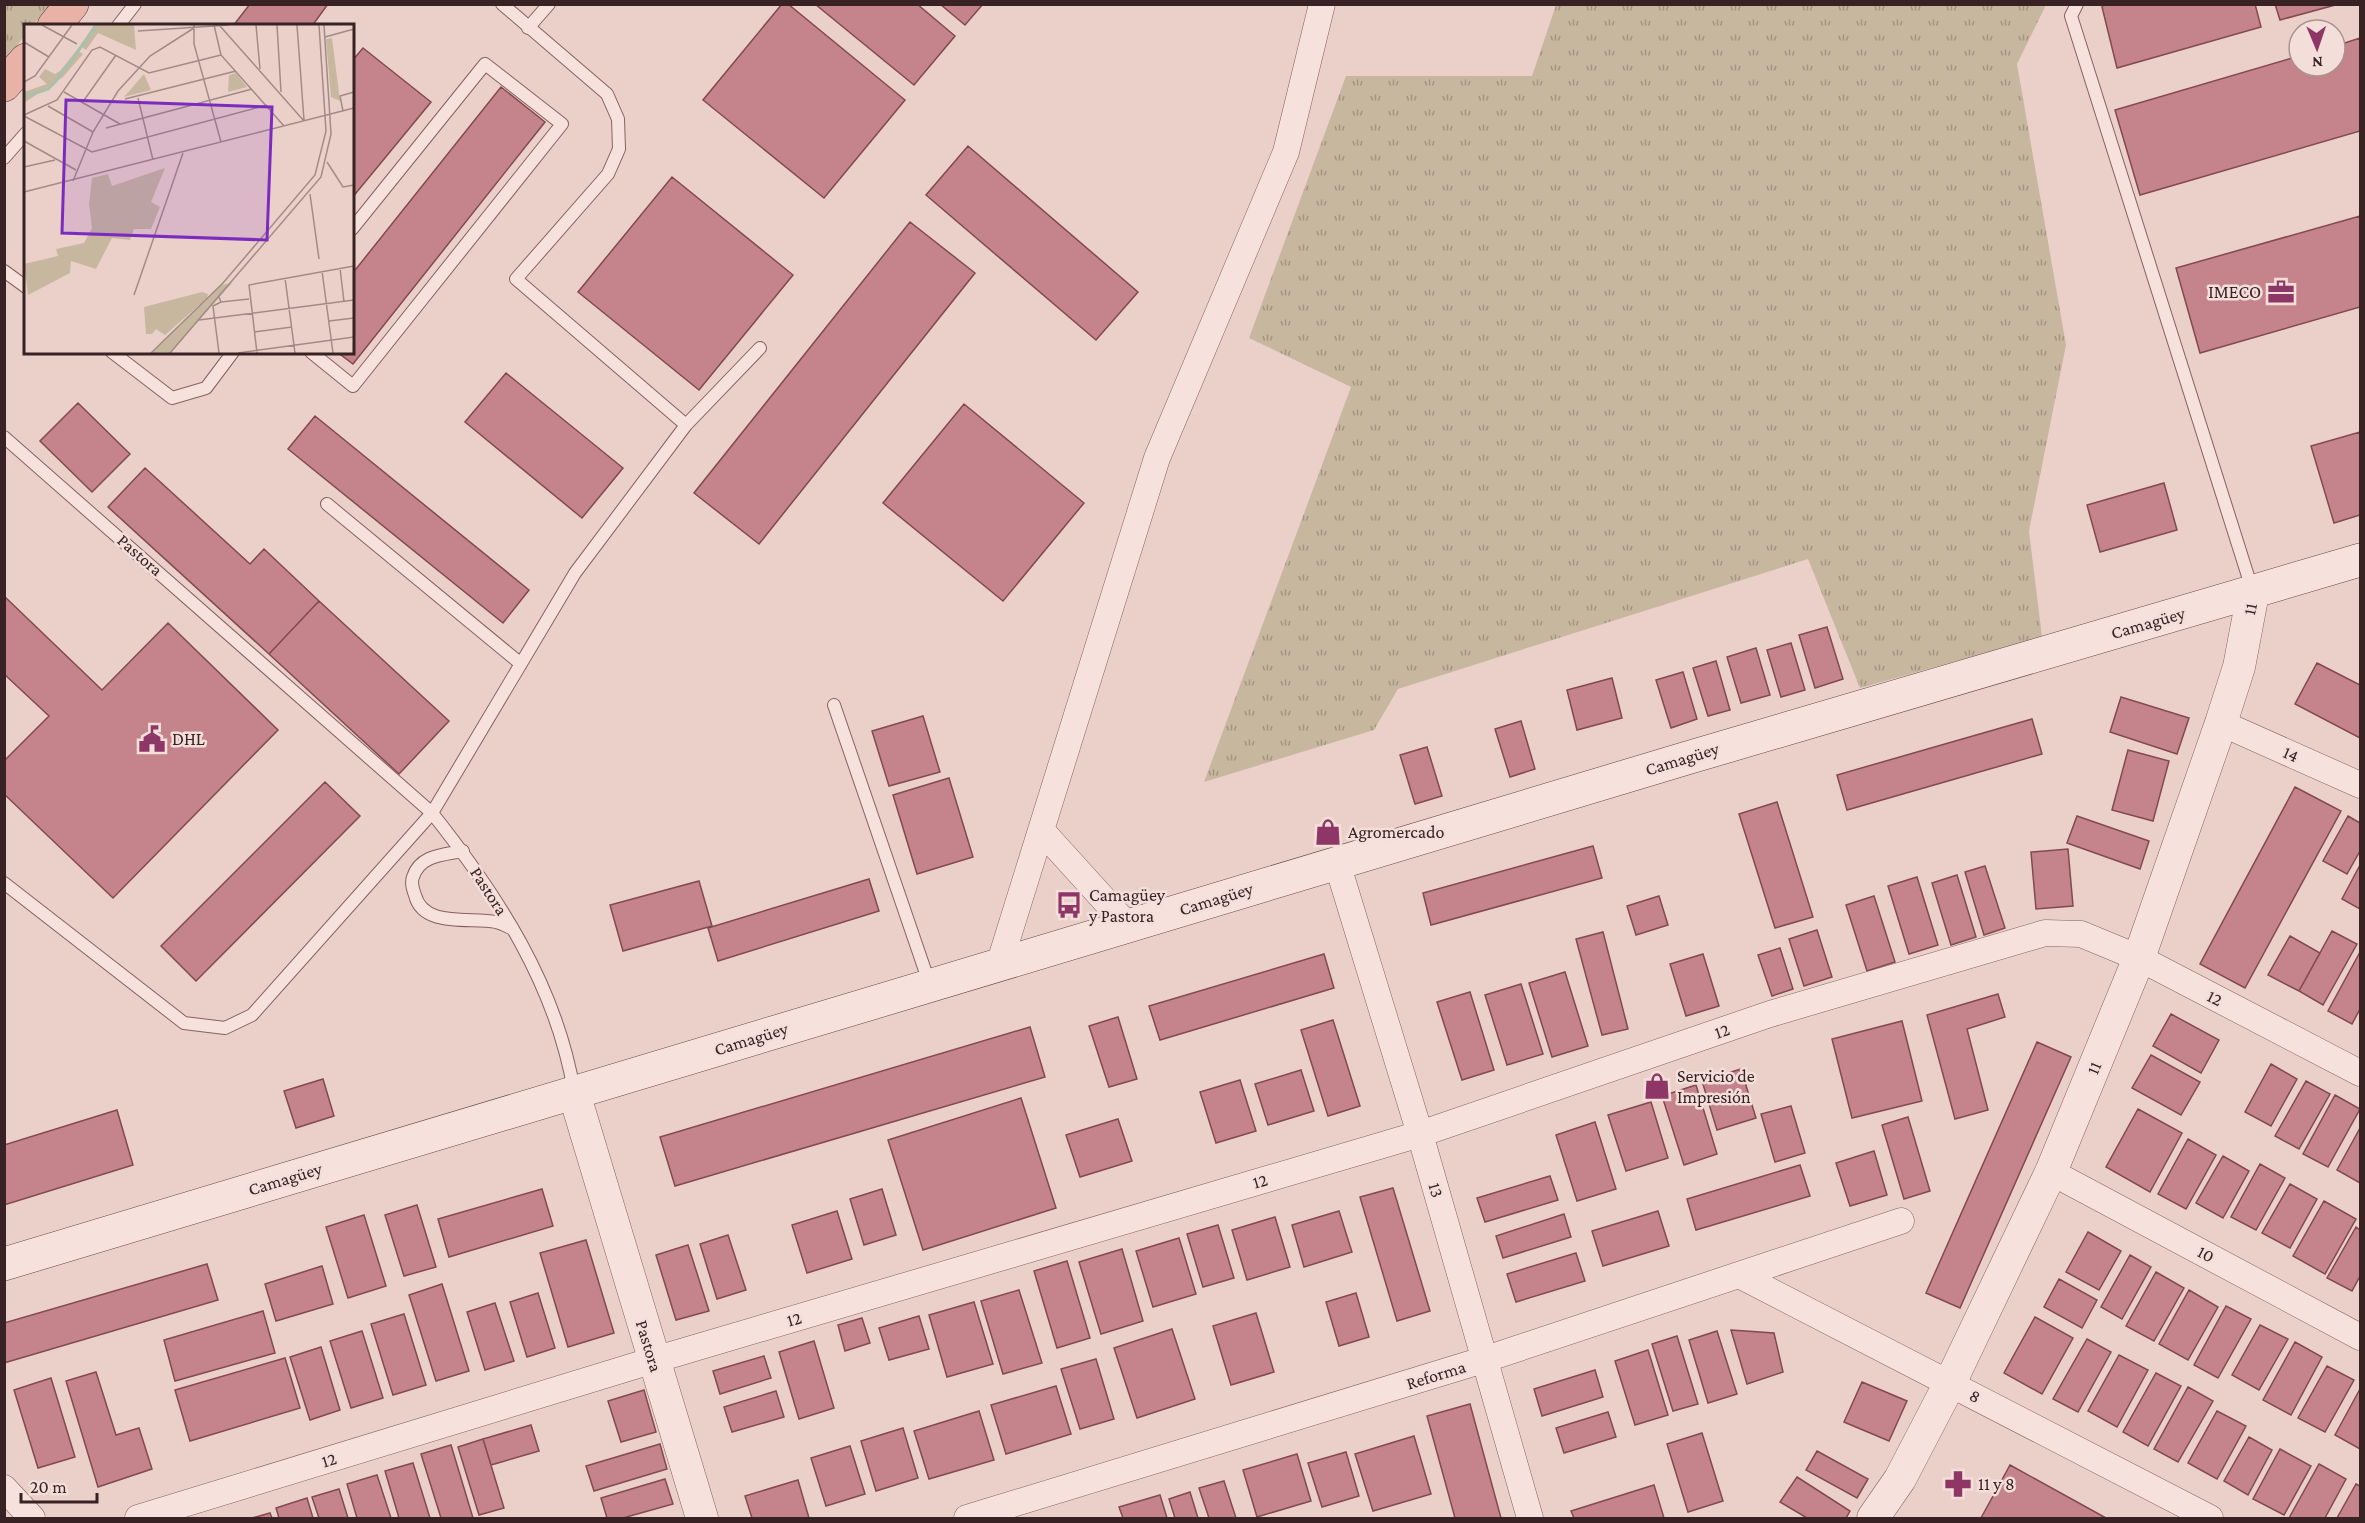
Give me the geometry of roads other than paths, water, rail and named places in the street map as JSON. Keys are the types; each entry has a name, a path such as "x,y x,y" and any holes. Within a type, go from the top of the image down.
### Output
{"main road":[{"path":"56,24 72,4"},
{"path":"4,85 24,62"},
{"name":"Camagüey","path":"4,1264 1687,758 2361,560"}],"street":[{"path":"999,965 1157,458 1286,152 1322,4"},
{"name":"11","path":"1873,1518 1900,1479 1950,1383 2051,1172 2139,958 2239,667 2253,593"},
{"name":"14","path":"2221,723 2361,785"},
{"path":"1041,830 1128,926"},
{"name":"13","path":"1337,863 1420,1134 1530,1518"},
{"name":"12","path":"138,1518 654,1360 1420,1134 1770,1014 2045,933 2081,934 2139,958 2361,1073"},
{"name":"Pastora","path":"574,1093 702,1518"},
{"name":"10","path":"2051,1172 2361,1336"},
{"name":"Reforma","path":"967,1518 1483,1360 1901,1221"},
{"name":"8","path":"1739,1275 1950,1383 2174,1510 2210,1518"},
{"path":"4,1488 32,1518"}],"lane":[{"path":"119,24 135,4"},
{"path":"502,4 607,94 618,119 619,149 608,174 516,279 686,425"},
{"path":"528,28 549,4"},
{"path":"2077,4 2071,16 2253,593"},
{"path":"313,354 353,386 562,124 485,64 354,227"},
{"path":"4,158 24,135"},
{"path":"4,271 24,286"},
{"path":"4,883 184,1023 225,1028 252,1015 432,813 575,573 686,425 760,348"},
{"path":"115,354 172,398 206,388 232,354"},
{"name":"Pastora","path":"4,437 432,813 463,851 514,930 538,973 559,1027 574,1093"},
{"path":"327,504 521,664"},
{"path":"834,705 930,985"},
{"path":"463,851 429,857 418,867 412,879 416,902 425,913 440,918 499,923 514,930"}],"place":[{"name":"IMECO","path":"2281,292"},
{"name":"DHL","path":"152,739"},
{"name":"Agromercado","path":"1328,832"},
{"name":"Camagüey y Pastora","path":"1069,905"},
{"name":"Servicio de Impresión","path":"1657,1086"},
{"name":"11 y 8","path":"1958,1484"}]}
